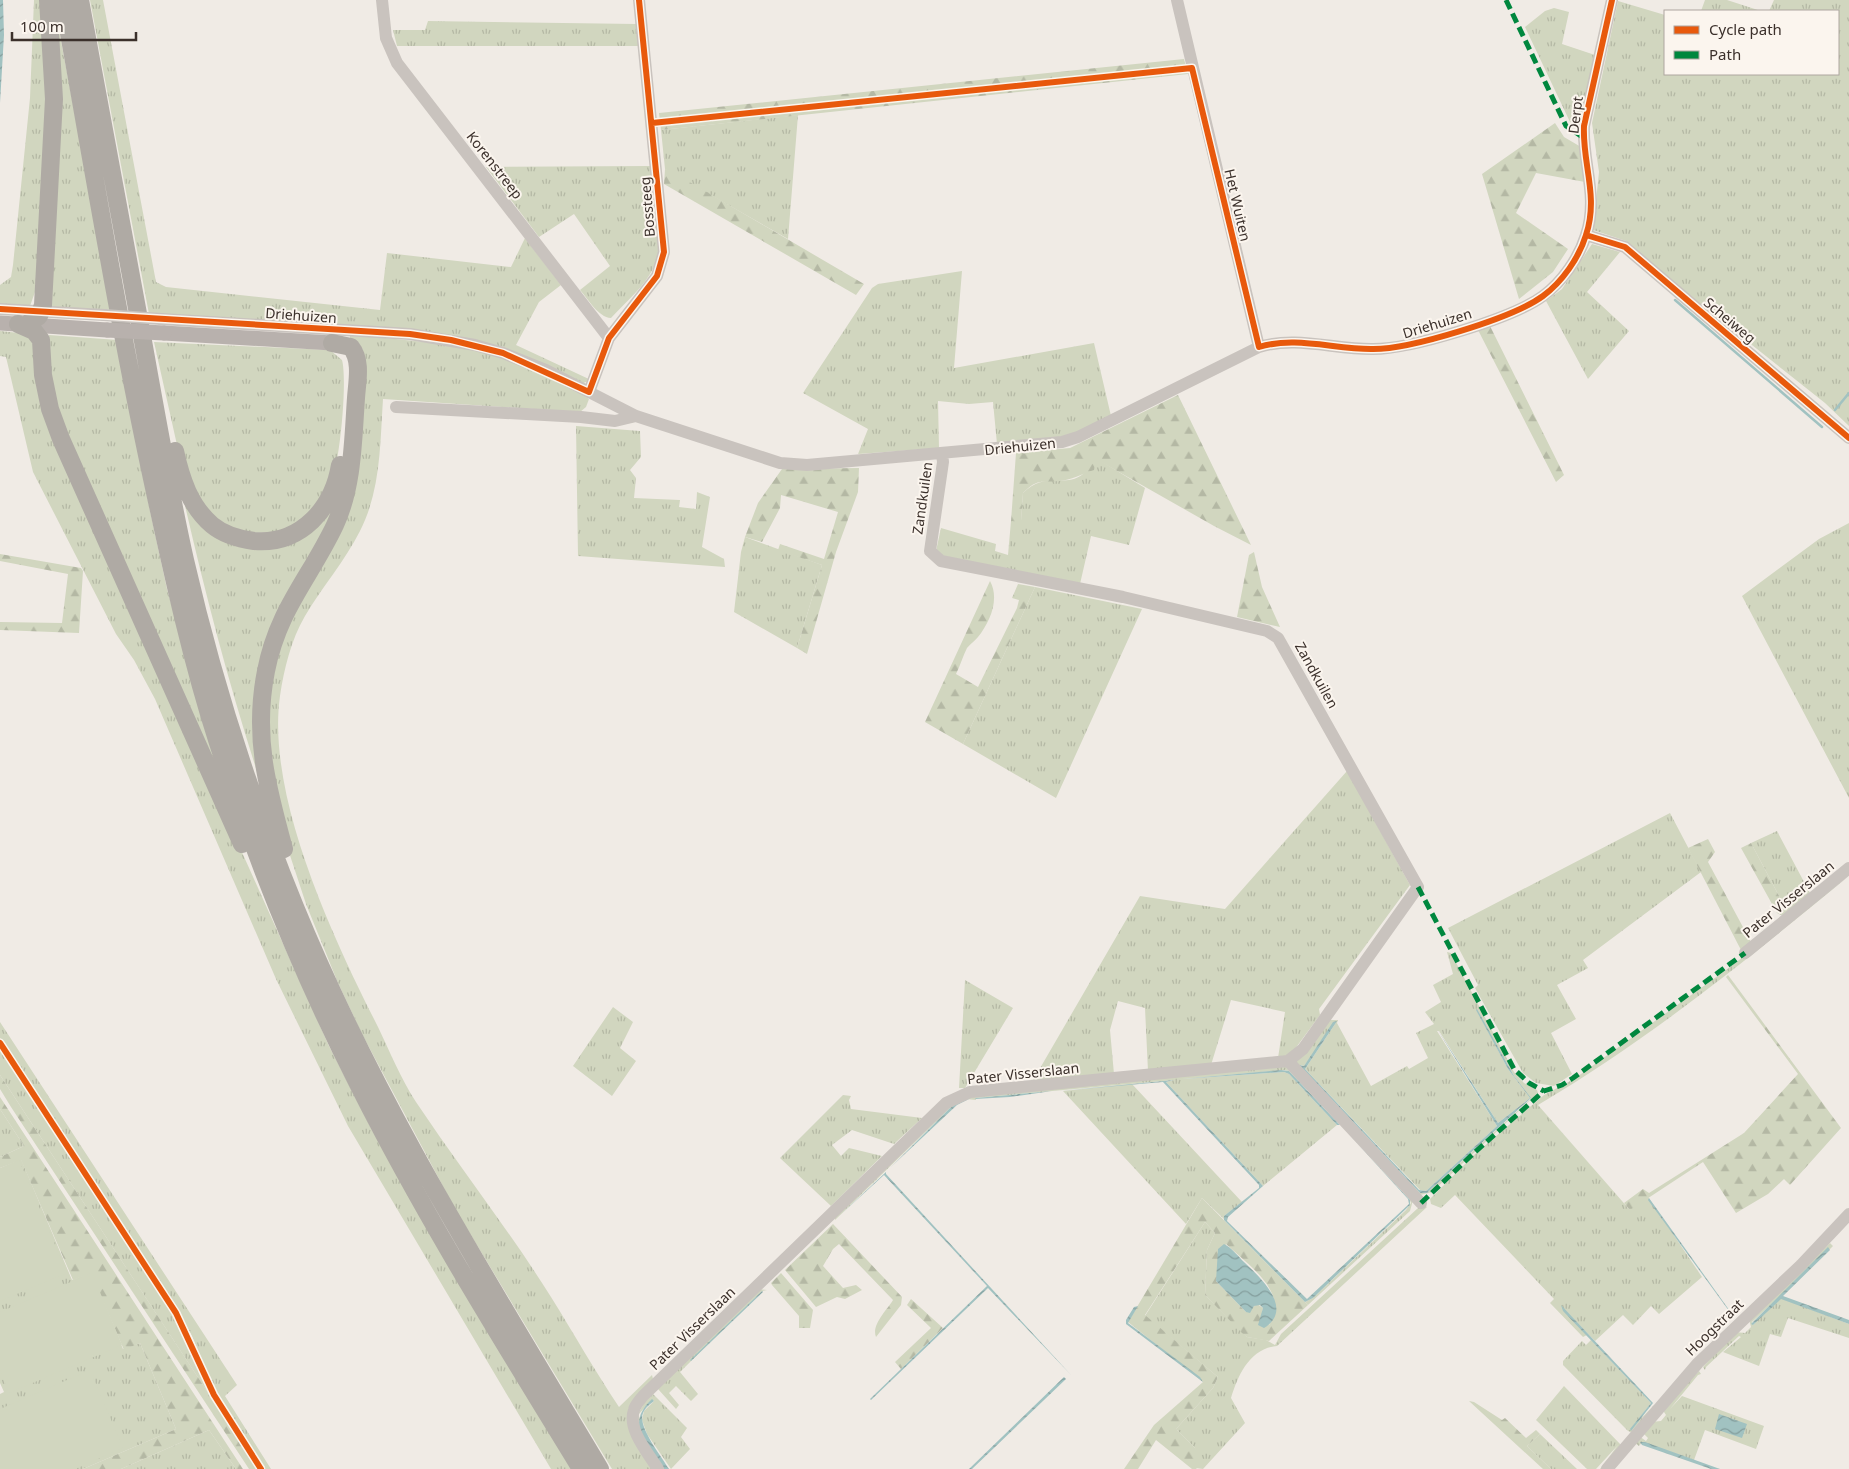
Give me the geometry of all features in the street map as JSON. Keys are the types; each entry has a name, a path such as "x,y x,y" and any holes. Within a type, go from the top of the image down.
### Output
{"highway":[{"path":"22,324 39,316 42,311 54,100 48,0"},
{"path":"63,0 141,430 191,654 248,830 290,938 342,1053 407,1174 581,1469"},
{"path":"80,0 185,558 206,645 234,739 295,906 353,1037 420,1165 600,1469"},
{"path":"136,303 154,357 185,488 196,508 212,525 227,534 247,540 271,540 299,531 318,515 334,489 341,457 348,363 344,351 332,344"},
{"path":"22,324 34,331 41,340 43,375 50,409 61,439 247,857 275,918 290,938"},
{"path":"295,906 286,855 263,769 260,712 268,657 277,630 291,599 336,524 347,489 358,365 351,347 332,344"}],"main road":[{"name":"Driehuizen","path":"0,323 106,323 162,326 332,344"}],"street":[{"name":"Korenstreep","path":"382,0 386,38 397,63 609,338"},
{"name":"Bossteeg","path":"589,392 609,338 657,276 664,252 639,0"},
{"name":"Het Wuiten","path":"1177,0 1259,348"},
{"name":"Derpt","path":"1586,234 1591,184 1584,126 1612,0"},
{"name":"Driehuizen","path":"162,326 410,334 450,340 503,352 636,416 780,463 808,465 1049,444 1078,437 1259,348 1273,343 1291,342 1370,349 1392,349 1422,342 1518,310 1543,296 1558,282 1577,256 1586,234"},
{"name":"Scheiweg","path":"1586,234 1625,247 1849,438"},
{"name":"Driehuizen","path":"0,309 42,311 106,323"},
{"name":"Driehuizen","path":"396,407 571,416 615,421 636,416"},
{"name":"Zandkuilen","path":"942,453 943,462 930,551 942,561 1123,597 1267,631 1278,638 1284,646 1418,887 1303,1049 1288,1061"},
{"name":"Pater Visserslaan","path":"1745,952 1849,868"},
{"path":"1288,1061 1421,1203"},
{"name":"Pater Visserslaan","path":"658,1469 636,1433 634,1410 643,1396 953,1098 970,1092 1288,1061"},
{"name":"Hoogstraat","path":"1607,1469 1698,1363 1801,1265 1849,1214"}],"green space":[{"path":"34,0 43,0 47,132 35,292 30,306 0,304 0,285 11,277 13,265 30,98"},
{"path":"90,0 103,0 156,282 166,287 380,310 387,253 511,267 525,238 561,285 539,302 516,345 591,380 581,384 504,350 149,314"},
{"path":"1705,0 1727,0 1758,10 1701,10"},
{"path":"1774,0 1849,0 1849,426 1825,403 1689,295 1626,241 1593,230 1599,172 1592,123 1618,1 1664,15 1664,75 1839,75 1839,10 1769,10"},
{"path":"1554,8 1569,12 1562,44 1595,55 1581,125 1570,122 1525,27 1545,11"},
{"path":"428,21 637,24 639,46 397,46 393,30 425,30"},
{"path":"58,25 112,311 47,307"},
{"path":"1184,59 1188,74 661,130 659,113"},
{"path":"798,115 788,239 665,169 661,130"},
{"path":"1555,123 1564,137 1581,147 1585,182 1536,173 1516,213 1568,249 1553,272 1519,299 1482,174"},
{"path":"651,166 659,232 657,257 654,267 645,281 611,318 602,315 580,290 610,266 574,214 539,237 486,167"},
{"path":"665,169 864,284 856,295 664,184"},
{"path":"1592,244 1620,252 1587,292 1629,331 1588,379 1546,301 1562,289"},
{"path":"962,271 954,368 1094,343 1111,416 1069,436 997,444 993,402 969,404 938,401 939,448 858,454 868,429 803,393 872,288 878,284"},
{"path":"1490,326 1564,475 1556,482 1478,330"},
{"path":"0,331 29,334 34,347 35,377 232,830 329,1046 372,1130 571,1469 551,1469 348,1126 276,979 155,699 134,660 116,634 33,472 6,357 0,356"},
{"path":"49,335 118,340 150,511 167,589 221,779 56,415 46,342"},
{"path":"350,336 426,338 467,345 523,364 559,381 589,399 586,407 580,412 383,399 376,483 367,515 354,542 305,616 296,635 286,665 280,696 278,735 283,777 293,821 307,866 342,952 401,1075 433,1127 535,1272 619,1407 652,1375 653,1379 635,1403 655,1469 612,1469 454,1207 362,1034 338,983 306,904 280,825 267,771 270,665 327,546 363,350 358,342 350,338"},
{"path":"154,342 330,350 342,360 344,371 343,408 338,452 331,487 322,502 290,532 234,533 203,510 177,445"},
{"path":"1178,395 1251,545 1096,459 1094,470 1068,479 1040,482 1032,485 1023,493 1021,522 1011,521 1016,453 1070,448"},
{"path":"576,426 640,431 641,457 630,470 636,478 634,498 680,500 679,507 696,509 697,492 710,497 702,547 724,559 725,567 578,556"},
{"path":"1096,458 1145,488 1129,545 1091,536 1080,584 940,557 936,551 941,528 996,544 995,551 1008,555 1011,521 1021,521 1023,493 1039,482 1076,478 1085,472"},
{"path":"859,468 858,492 836,552 807,654 797,648 822,565 778,550 780,544 824,559 838,512 781,495 780,508 762,542 745,537 758,503 782,469"},
{"path":"179,479 187,499 256,545 341,499 267,652 270,811 220,646"},
{"path":"1849,523 1849,798 1742,596 1819,539"},
{"path":"745,537 822,565 797,648 734,612 741,552"},
{"path":"1254,552 1262,587 1280,627 1237,617 1249,555"},
{"path":"0,554 81,568 83,571 79,633 0,630 0,622 62,623 68,574 0,561"},
{"path":"990,581 993,588 994,603 990,617 978,637 967,648 956,674 978,687 1017,608 1019,600 1012,598 1018,584 1035,587 963,744 925,722"},
{"path":"1035,587 1142,609 1056,798 963,744"},
{"path":"1347,771 1410,885 1319,1009 1320,1015 1289,1057 1278,1058 1285,1012 1231,1000 1211,1065 1148,1071 1145,1008 1118,1001 1110,1030 1114,1074 1032,1082 1140,896 1225,909"},
{"path":"1670,813 1701,872 1583,960 1588,968 1557,985 1576,1019 1551,1033 1572,1074 1554,1086 1536,1083 1523,1073 1475,988 1478,985 1448,928"},
{"path":"1777,831 1811,895 1788,913 1751,843"},
{"path":"1708,839 1715,852 1708,862 1751,942 1741,950 1688,848"},
{"path":"1751,843 1788,913 1783,916 1777,913 1741,848"},
{"path":"1849,876 1736,967 1659,1025 1620,1053 1538,1105 1629,1209 1648,1197 1702,1277 1659,1314 1651,1306 1633,1325 1623,1315 1595,1341 1561,1306 1587,1335 1583,1337 1550,1303 1554,1299 1455,1195 1441,1208 1431,1204 1430,1199 1475,1154 1544,1095 1574,1079 1726,970"},
{"path":"1447,952 1451,953 1514,1072 1524,1083 1537,1090 1538,1093 1432,1192 1420,1195 1295,1065 1297,1059 1330,1020 1338,1020 1337,1023 1371,1086 1407,1066 1409,1069 1428,1058 1416,1033 1434,1024 1425,1012 1441,1002 1433,985 1453,974","holes":["1476,1009 1514,1076 1531,1099 1427,1193 1420,1193 1305,1072 1301,1065 1304,1066 1337,1021 1305,1069 1420,1190 1426,1191 1497,1126 1437,1031 1439,1031 1498,1123 1530,1098 1508,1069"]},
{"path":"1728,975 1841,1128 1790,1185 1784,1179 1768,1194 1736,1213 1703,1162 1630,1210 1624,1203 1643,1189 1649,1193 1744,1133 1798,1074 1726,977"},
{"path":"965,980 1013,1008 965,1088 959,1088"},
{"path":"613,1007 633,1022 620,1048 636,1061 612,1096 573,1066"},
{"path":"0,1022 237,1385 225,1396 271,1469 264,1469 211,1383 192,1336 178,1311 0,1038"},
{"path":"0,1047 178,1320 214,1402 0,1075"},
{"path":"1281,1064 1294,1070 1409,1192 1413,1200 1410,1211 1308,1305 1305,1302 1313,1298 1406,1210 1411,1203 1408,1196 1396,1182 1289,1071 1284,1070 1183,1079 1284,1072 1289,1074 1337,1125 1263,1186 1166,1082 1174,1080 976,1098 976,1100 966,1099 950,1108 835,1220 836,1213 946,1106 963,1096"},
{"path":"0,1075 258,1469 249,1469 11,1107 0,1089"},
{"path":"1132,1084 1242,1202 1224,1216 1224,1219 1202,1198 1186,1224 1063,1091"},
{"path":"843,1095 851,1096 849,1100 851,1109 922,1118 894,1144 852,1130 832,1145 841,1156 849,1148 882,1156 831,1206 780,1158"},
{"path":"0,1097 243,1469 236,1469 209,1430 121,1469 83,1469 176,1429 140,1343 124,1350 91,1273 73,1280 21,1160 0,1168 0,1157 24,1146 0,1109"},
{"path":"0,1109 24,1146 0,1157"},
{"path":"21,1159 72,1280 91,1272 123,1349 140,1343 176,1429 83,1469 0,1469 0,1394 4,1392 0,1383 0,1169"},
{"path":"19,1160 67,1273 0,1301 0,1168"},
{"path":"1202,1198 1308,1305 1269,1341 1247,1337 1242,1333 1205,1295 1207,1250 1215,1233 1205,1222 1145,1315 1218,1377 1213,1388 1176,1429 1195,1448 1201,1460 1197,1469 1192,1469 1156,1440 1138,1469 1124,1469 1154,1425 1203,1382 1128,1322","holes":["1226,1244 1255,1270 1271,1291 1275,1302 1274,1313 1269,1325 1262,1313 1263,1308 1257,1304 1246,1312 1216,1281"]},
{"path":"1424,1205 1427,1207 1277,1346 1268,1348 1252,1357 1237,1380 1231,1398 1245,1423 1203,1469 1196,1468 1195,1448 1176,1429 1213,1388 1218,1377 1145,1316 1205,1222 1215,1233 1207,1250 1205,1295 1247,1337 1266,1340 1275,1345 1281,1334 1418,1208"},
{"path":"833,1224 902,1297 901,1305 876,1337 875,1332 880,1318 893,1300 839,1244 833,1249 823,1266 843,1288 856,1285 862,1290 845,1299 837,1297 816,1307 785,1270"},
{"path":"1830,1243 1833,1246 1752,1322 1753,1325 1781,1298 1849,1324 1849,1338 1788,1318 1781,1337 1770,1334 1759,1366 1723,1352 1741,1337 1739,1336 1706,1367 1705,1370 1703,1367 1735,1332 1745,1333 1751,1327 1749,1319"},
{"path":"92,1273 122,1345 9,1393 0,1370 0,1312"},
{"path":"781,1273 813,1310 810,1328 799,1328 799,1316 772,1285 771,1283"},
{"path":"757,1289 767,1290 762,1291 680,1372 698,1394 691,1401 676,1386 669,1393 679,1405 676,1409 658,1389"},
{"path":"911,1299 943,1328 901,1369 895,1362 931,1328 907,1305"},
{"path":"1591,1340 1651,1403 1630,1430 1655,1404 1634,1433 1628,1431 1563,1365 1563,1361 1582,1341 1586,1345"},
{"path":"90,1370 123,1448 75,1469 0,1469 0,1409"},
{"path":"1699,1371 1701,1374 1698,1375 1670,1409 1682,1396 1764,1426 1756,1449 1705,1430 1694,1460 1642,1442 1639,1446 1635,1443 1639,1436 1646,1441 1648,1438 1644,1434 1651,1422 1661,1421 1666,1415 1662,1409"},
{"path":"1564,1386 1621,1445 1603,1469 1600,1469 1618,1445 1596,1469 1587,1469 1536,1420"},
{"path":"651,1392 687,1428 681,1437 690,1449 671,1469 647,1434 642,1420 644,1411 654,1401 652,1400 636,1417"},
{"path":"1469,1401 1474,1402 1502,1420 1505,1418 1526,1438 1536,1430 1540,1434 1527,1446 1551,1469 1543,1469"},
{"path":"209,1430 236,1469 121,1469"},
{"path":"1540,1434 1577,1469 1551,1469 1527,1446"}],"water":[{"path":"0,0 3,0 4,35 0,103"},
{"path":"1477,1009 1514,1076 1531,1098 1427,1193 1420,1193 1299,1065 1304,1066 1333,1022 1337,1021 1305,1069 1419,1190 1426,1191 1497,1126 1437,1029 1498,1123 1530,1098 1508,1069"},
{"path":"1281,1070 1289,1071 1340,1125 1337,1125 1289,1074 1284,1072 1183,1079"},
{"path":"1174,1080 1166,1082 1263,1186 1228,1217 1227,1221 1307,1299 1409,1204 1408,1199 1345,1130 1410,1200 1410,1205 1313,1298 1305,1302 1224,1220 1224,1216 1259,1188 1259,1185 1163,1082 1059,1091"},
{"path":"1052,1091 1010,1097 975,1099 976,1098"},
{"path":"969,1099 957,1105 891,1167 950,1108 960,1101"},
{"path":"886,1172 1072,1376 988,1288 870,1399 987,1286 884,1175 838,1217"},
{"path":"1649,1198 1732,1314 1732,1315 1648,1200"},
{"path":"1224,1244 1232,1249 1266,1284 1272,1294 1276,1303 1276,1312 1273,1320 1264,1328 1258,1325 1263,1308 1260,1305 1254,1306 1250,1313 1246,1312 1216,1281 1218,1249"},
{"path":"1828,1247 1830,1250 1783,1296 1849,1320 1849,1324 1781,1299 1753,1325 1751,1324"},
{"path":"762,1291 763,1292 690,1360"},
{"path":"1561,1305 1653,1403 1631,1431 1630,1429 1651,1403 1563,1311"},
{"path":"1138,1306 1128,1323 1200,1377 1203,1382 1126,1324 1126,1320 1134,1307"},
{"path":"1064,1377 1066,1379 972,1469 969,1469"},
{"path":"652,1399 654,1401 646,1408 642,1419 651,1441 669,1469 664,1469 651,1451 641,1434 639,1426 644,1408"},
{"path":"1719,1414 1747,1424 1742,1438 1715,1429"},
{"path":"1640,1442 1645,1442 1720,1469 1711,1469 1642,1445"}],"waterway":[{"path":"1675,300 1822,427"},
{"path":"1835,410 1849,393"}],"marked path":[{"path":"1506,0 1566,126 1584,138"},
{"path":"1418,887 1514,1069 1529,1083 1544,1091"},
{"path":"1421,1203 1544,1091 1562,1085 1573,1078 1745,953"}],"cycle path":[{"path":"0,309 410,334 451,340 503,353 589,392 609,338 657,276 664,252 639,0"},
{"path":"652,123 1192,68 1259,347 1273,344 1300,343 1371,349 1388,348 1460,331 1529,305 1550,290 1563,277 1574,261 1583,244 1590,221 1591,193 1585,153 1584,126 1612,0"},
{"path":"1586,235 1625,247 1849,438"},
{"path":"0,1043 176,1313 214,1395 261,1469"}]}
